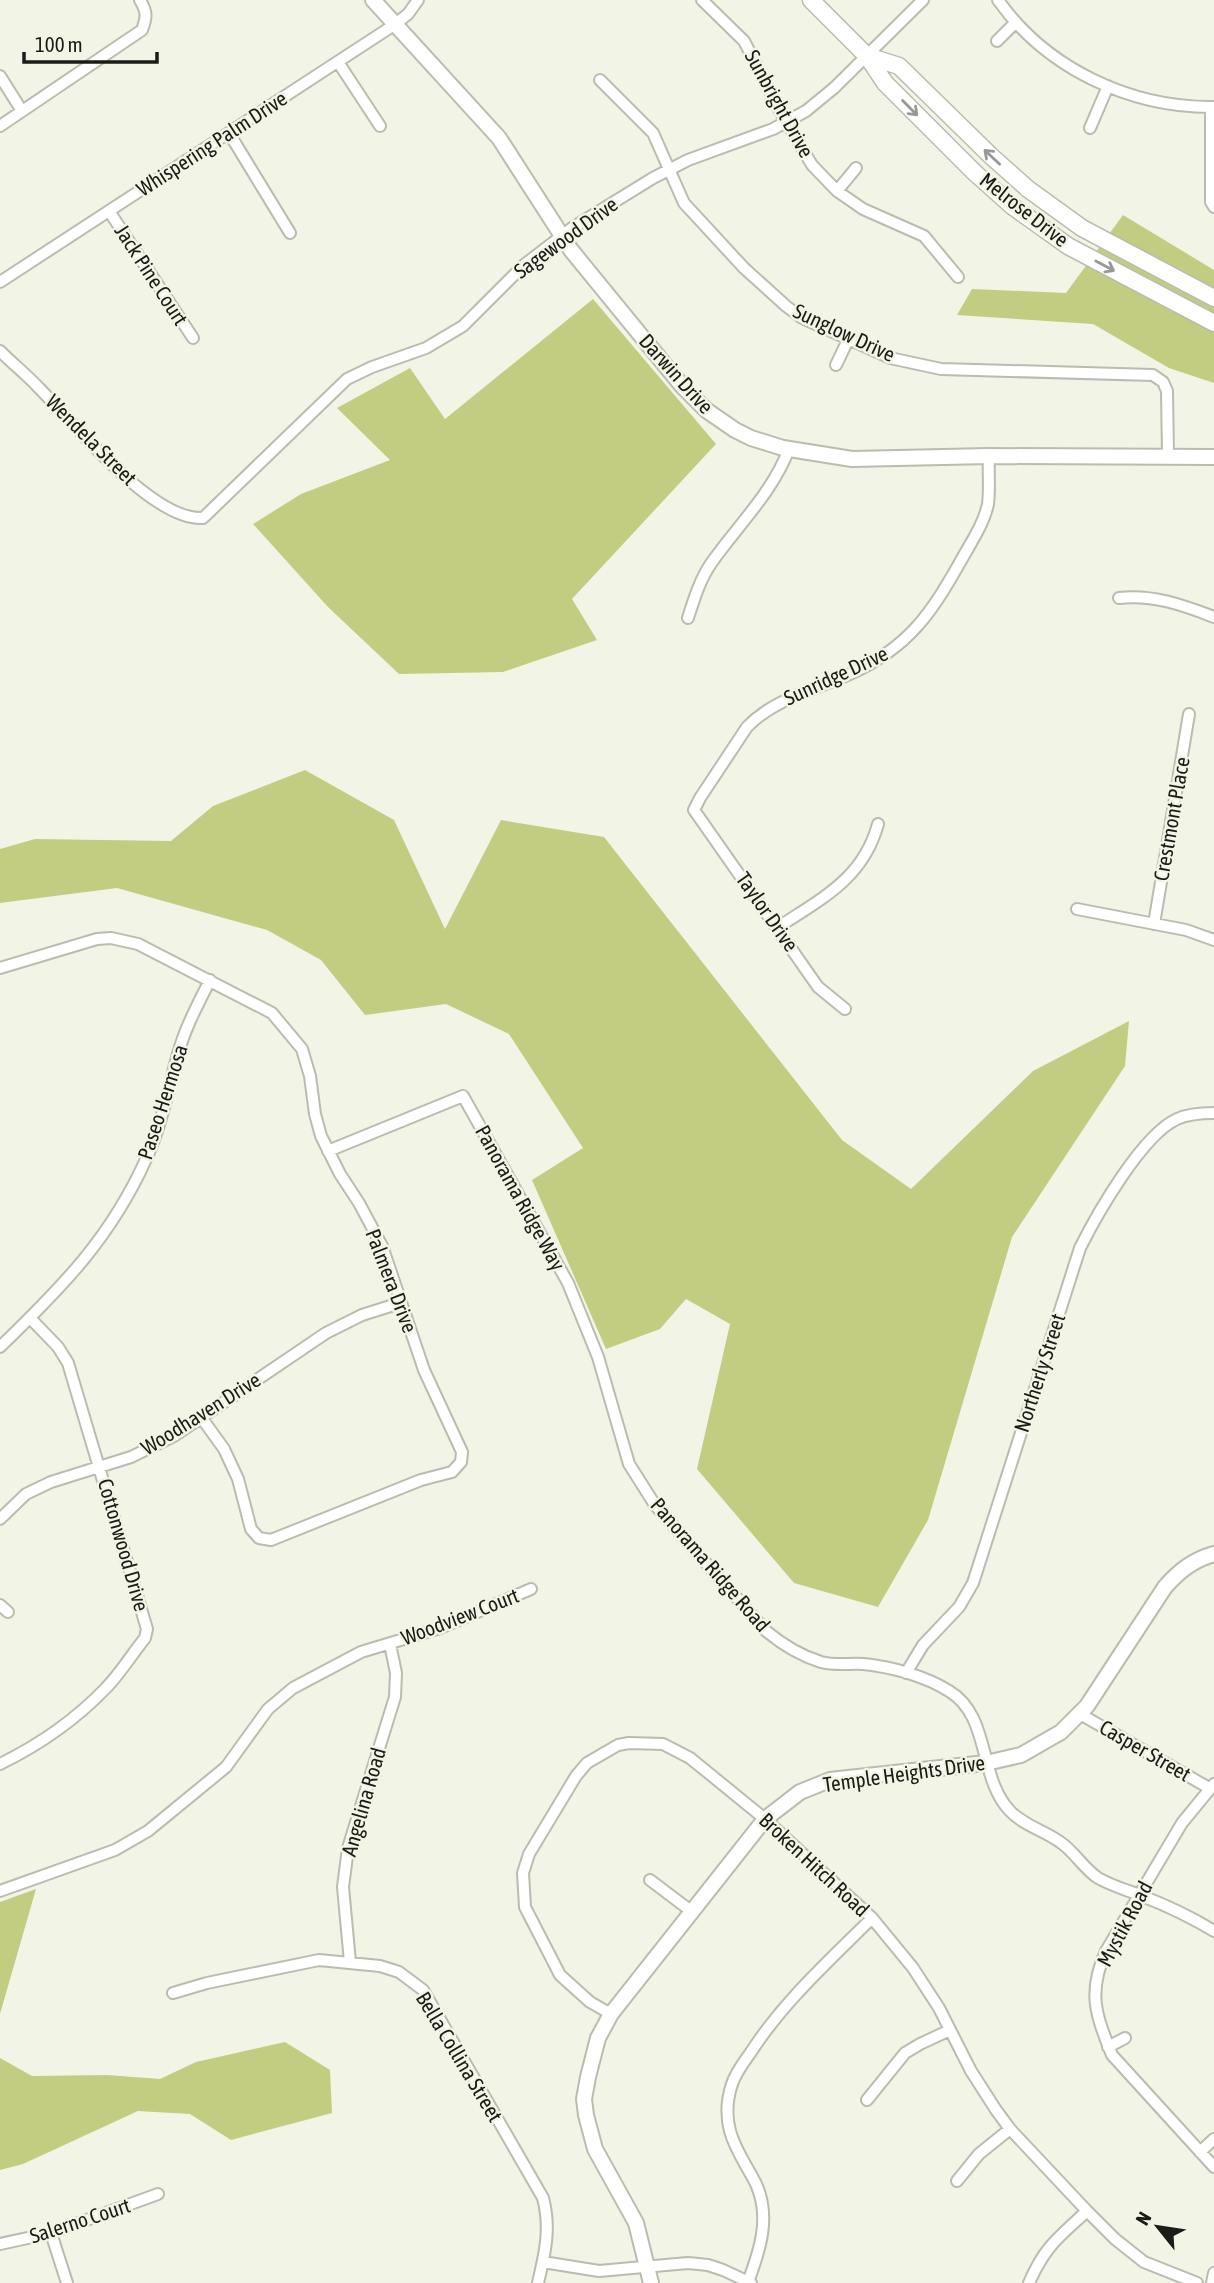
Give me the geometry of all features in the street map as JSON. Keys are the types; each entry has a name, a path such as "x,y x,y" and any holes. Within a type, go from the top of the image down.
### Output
{"main road":[{"name":"Melrose Drive","path":"811,0 867,56 885,83 1012,206 1068,246 1214,323"},
{"name":"Melrose Drive","path":"867,56 899,66 1028,189 1082,228 1214,298"}],"street":[{"path":"0,126 142,30 147,18 140,0"},
{"name":"Darwin Drive","path":"373,0 499,138 562,236 605,293 695,400 719,421 735,430 751,438 789,449 862,459 989,456 1214,457"},
{"name":"Whispering Palm Drive","path":"0,282 394,25 408,14 418,0"},
{"name":"Sunbright Drive","path":"702,0 744,41 786,122 812,165 837,191 863,209 924,236 958,277"},
{"name":"Sagewood Drive","path":"191,518 203,518 347,379 426,348 463,326 524,265 562,236 668,170 688,160 774,129 806,111 834,88 923,0"},
{"path":"998,0 1039,45 1063,64 1130,96 1190,107 1213,107 1211,202 1214,206"},
{"path":"997,41 1016,22"},
{"path":"338,62 380,126"},
{"path":"0,76 22,111"},
{"name":"Sunglow Drive","path":"600,80 653,134 684,203 744,268 802,318 890,358 941,369 1153,375 1163,382 1167,391 1168,456"},
{"path":"1090,128 1108,86"},
{"path":"229,133 290,233"},
{"path":"837,191 856,169"},
{"name":"Jack Pine Court","path":"109,211 193,338"},
{"path":"836,365 848,340"},
{"name":"Wendela Street","path":"0,351 87,440 139,488 162,504 191,518"},
{"path":"688,618 694,598 711,564 771,487 789,449"},
{"name":"Sunridge Drive","path":"694,810 740,737 756,717 772,706 876,661 895,649 927,617 981,524 988,503 989,456"},
{"path":"1119,598 1139,595 1214,617"},
{"name":"Crestmont Place","path":"1154,924 1189,715"},
{"name":"Taylor Drive","path":"694,810 818,987 845,1009"},
{"path":"777,928 830,892 860,866 874,841 878,824"},
{"path":"1077,909 1186,930 1214,940"},
{"name":"Palmera Drive","path":"0,968 97,939 138,944 272,1013 281,1021 302,1049 321,1136 382,1246 424,1370 462,1452 461,1462 452,1472 421,1480 271,1540 259,1538 251,1529 238,1479 224,1449 201,1418"},
{"name":"Paseo Hermosa","path":"0,1347 63,1286 87,1258 117,1215 147,1157 165,1106 178,1053 193,1013 210,980"},
{"name":"Panorama Ridge Way","path":"328,1151 463,1096 568,1283 598,1357"},
{"name":"Northerly Street","path":"906,1673 923,1645 959,1607 973,1583 1080,1248 1095,1217 1132,1163 1164,1127 1178,1118 1214,1113"},
{"name":"Woodhaven Drive","path":"0,1518 26,1494 51,1482 131,1458 174,1436 326,1333 362,1315 400,1303"},
{"name":"Cottonwood Drive","path":"0,1764 50,1736 106,1688 145,1638 147,1629 68,1363 58,1347 30,1318"},
{"name":"Panorama Ridge Road","path":"598,1357 629,1464 655,1505 766,1631 785,1647 820,1662 864,1664 906,1673 952,1692 969,1712 976,1726 995,1792 1012,1813 1059,1841 1096,1876 1110,1885 1184,1913 1214,1931"},
{"name":"Temple Heights Drive","path":"646,2267 636,2223 595,2149 586,2115 584,2099 598,2038 611,2014 765,1819 800,1792 830,1780 986,1763 1021,1755 1061,1732 1080,1714 1165,1587 1178,1572 1214,1554"},
{"name":"Woodview Court","path":"0,1891 115,1850 148,1831 226,1767 268,1709 293,1688 361,1652 440,1628 531,1589"},
{"name":"Angelina Road","path":"349,1962 343,1887 348,1848 395,1697 397,1673 390,1644"},
{"name":"Casper Street","path":"1080,1714 1212,1786"},
{"name":"Broken Hitch Road","path":"611,2014 590,2002 560,1975 525,1907 523,1873 529,1854 576,1776 597,1756 618,1745 663,1744 690,1758 765,1819 872,1918 913,1968 939,2008 971,2071 1010,2129 1087,2211 1115,2239 1144,2262 1197,2283"},
{"name":"Mystik Road","path":"1212,1786 1182,1823 1100,1965 1094,2004 1101,2033 1112,2055 1214,2167"},
{"path":"650,1880 691,1912"},
{"path":"543,2262 600,2271 688,2263 708,2265 750,2282 761,2246 761,2200 730,2130 727,2108 732,2084 765,2029 872,1918"},
{"name":"Bella Collina Street","path":"173,1993 207,1983 319,1960 380,1966 399,1972 423,1990 543,2198 548,2216 548,2242 538,2283"},
{"path":"867,2100 905,2053 950,2030"},
{"path":"1108,2047 1125,2038"},
{"path":"957,2181 979,2154 1010,2129"},
{"path":"1200,2152 1214,2139"},
{"name":"Salerno Court","path":"0,2244 51,2233 158,2194"},
{"path":"1030,2283 1038,2261 1049,2246 1087,2211"},
{"path":"51,2233 68,2283"},
{"path":"644,2283 646,2267"},
{"path":"646,2267 651,2283"},
{"path":"1212,2283 1214,2273"}],"green space":[{"path":"1123,215 1214,270 1214,383 1169,368 1093,324 957,315 972,289 1066,293"},
{"path":"593,299 716,444 572,599 597,640 503,672 399,674 328,607 253,524 301,494 390,460 337,408 410,368 445,419"},
{"path":"305,770 394,820 445,929 501,820 604,837 842,1140 911,1189 1033,1071 1129,1021 1125,1066 1012,1237 928,1520 878,1607 794,1583 697,1469 730,1324 686,1299 660,1329 606,1349 532,1180 583,1148 509,1034 446,1004 365,1015 321,960 267,930 117,888 0,903 0,849 35,839 171,841 213,806"},
{"path":"36,1889 0,2014 0,1902"},
{"path":"285,2042 330,2070 332,2113 231,2140 190,2114 138,2111 23,2164 0,2170 0,2058 32,2076 107,2075 160,2079 196,2062"}]}
